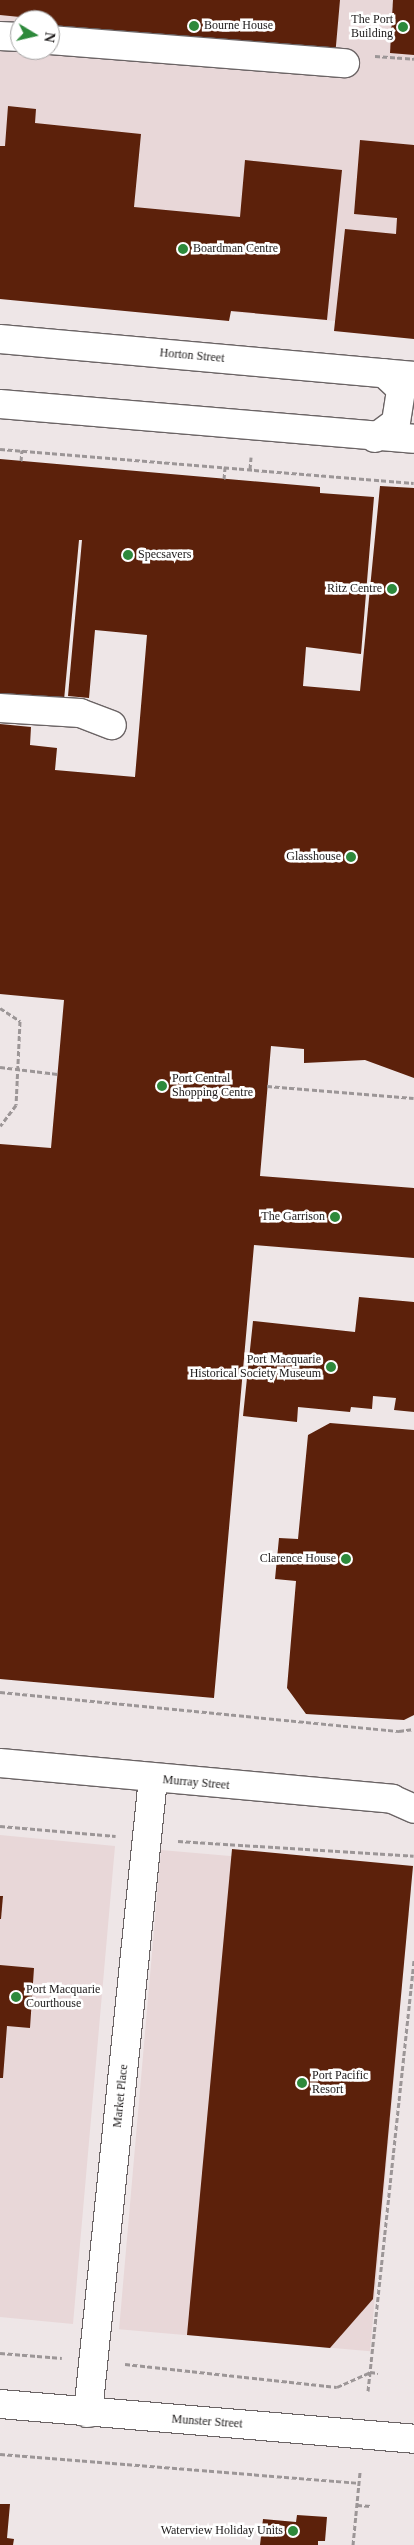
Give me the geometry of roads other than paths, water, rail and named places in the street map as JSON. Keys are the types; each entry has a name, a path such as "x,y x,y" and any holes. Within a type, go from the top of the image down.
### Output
{"street":[{"path":"60,41 346,63"},
{"name":"Horton Street","path":"0,339 414,376"},
{"path":"375,438 396,422 401,389 384,373"},
{"path":"0,404 375,438 414,439"},
{"path":"0,708 80,713 112,725"},
{"name":"Murray Street","path":"0,1763 154,1779 407,1800"},
{"name":"Market Place","path":"88,2413 154,1779"},
{"name":"Munster Street","path":"0,2404 88,2413 414,2438"}],"place":[{"name":"Bourne House","path":"194,26"},
{"name":"The Port Building","path":"403,27"},
{"name":"Boardman Centre","path":"183,249"},
{"name":"Specsavers","path":"128,555"},
{"name":"Ritz Centre","path":"392,589"},
{"name":"Glasshouse","path":"351,857"},
{"name":"Port Central Shopping Centre","path":"162,1086"},
{"name":"The Garrison","path":"335,1217"},
{"name":"Port Macquarie Historical Society Museum","path":"331,1367"},
{"name":"Clarence House","path":"346,1559"},
{"name":"Port Macquarie Courthouse","path":"16,1997"},
{"name":"Port Pacific Resort","path":"302,2083"},
{"name":"Waterview Holiday Units","path":"293,2531"}]}
